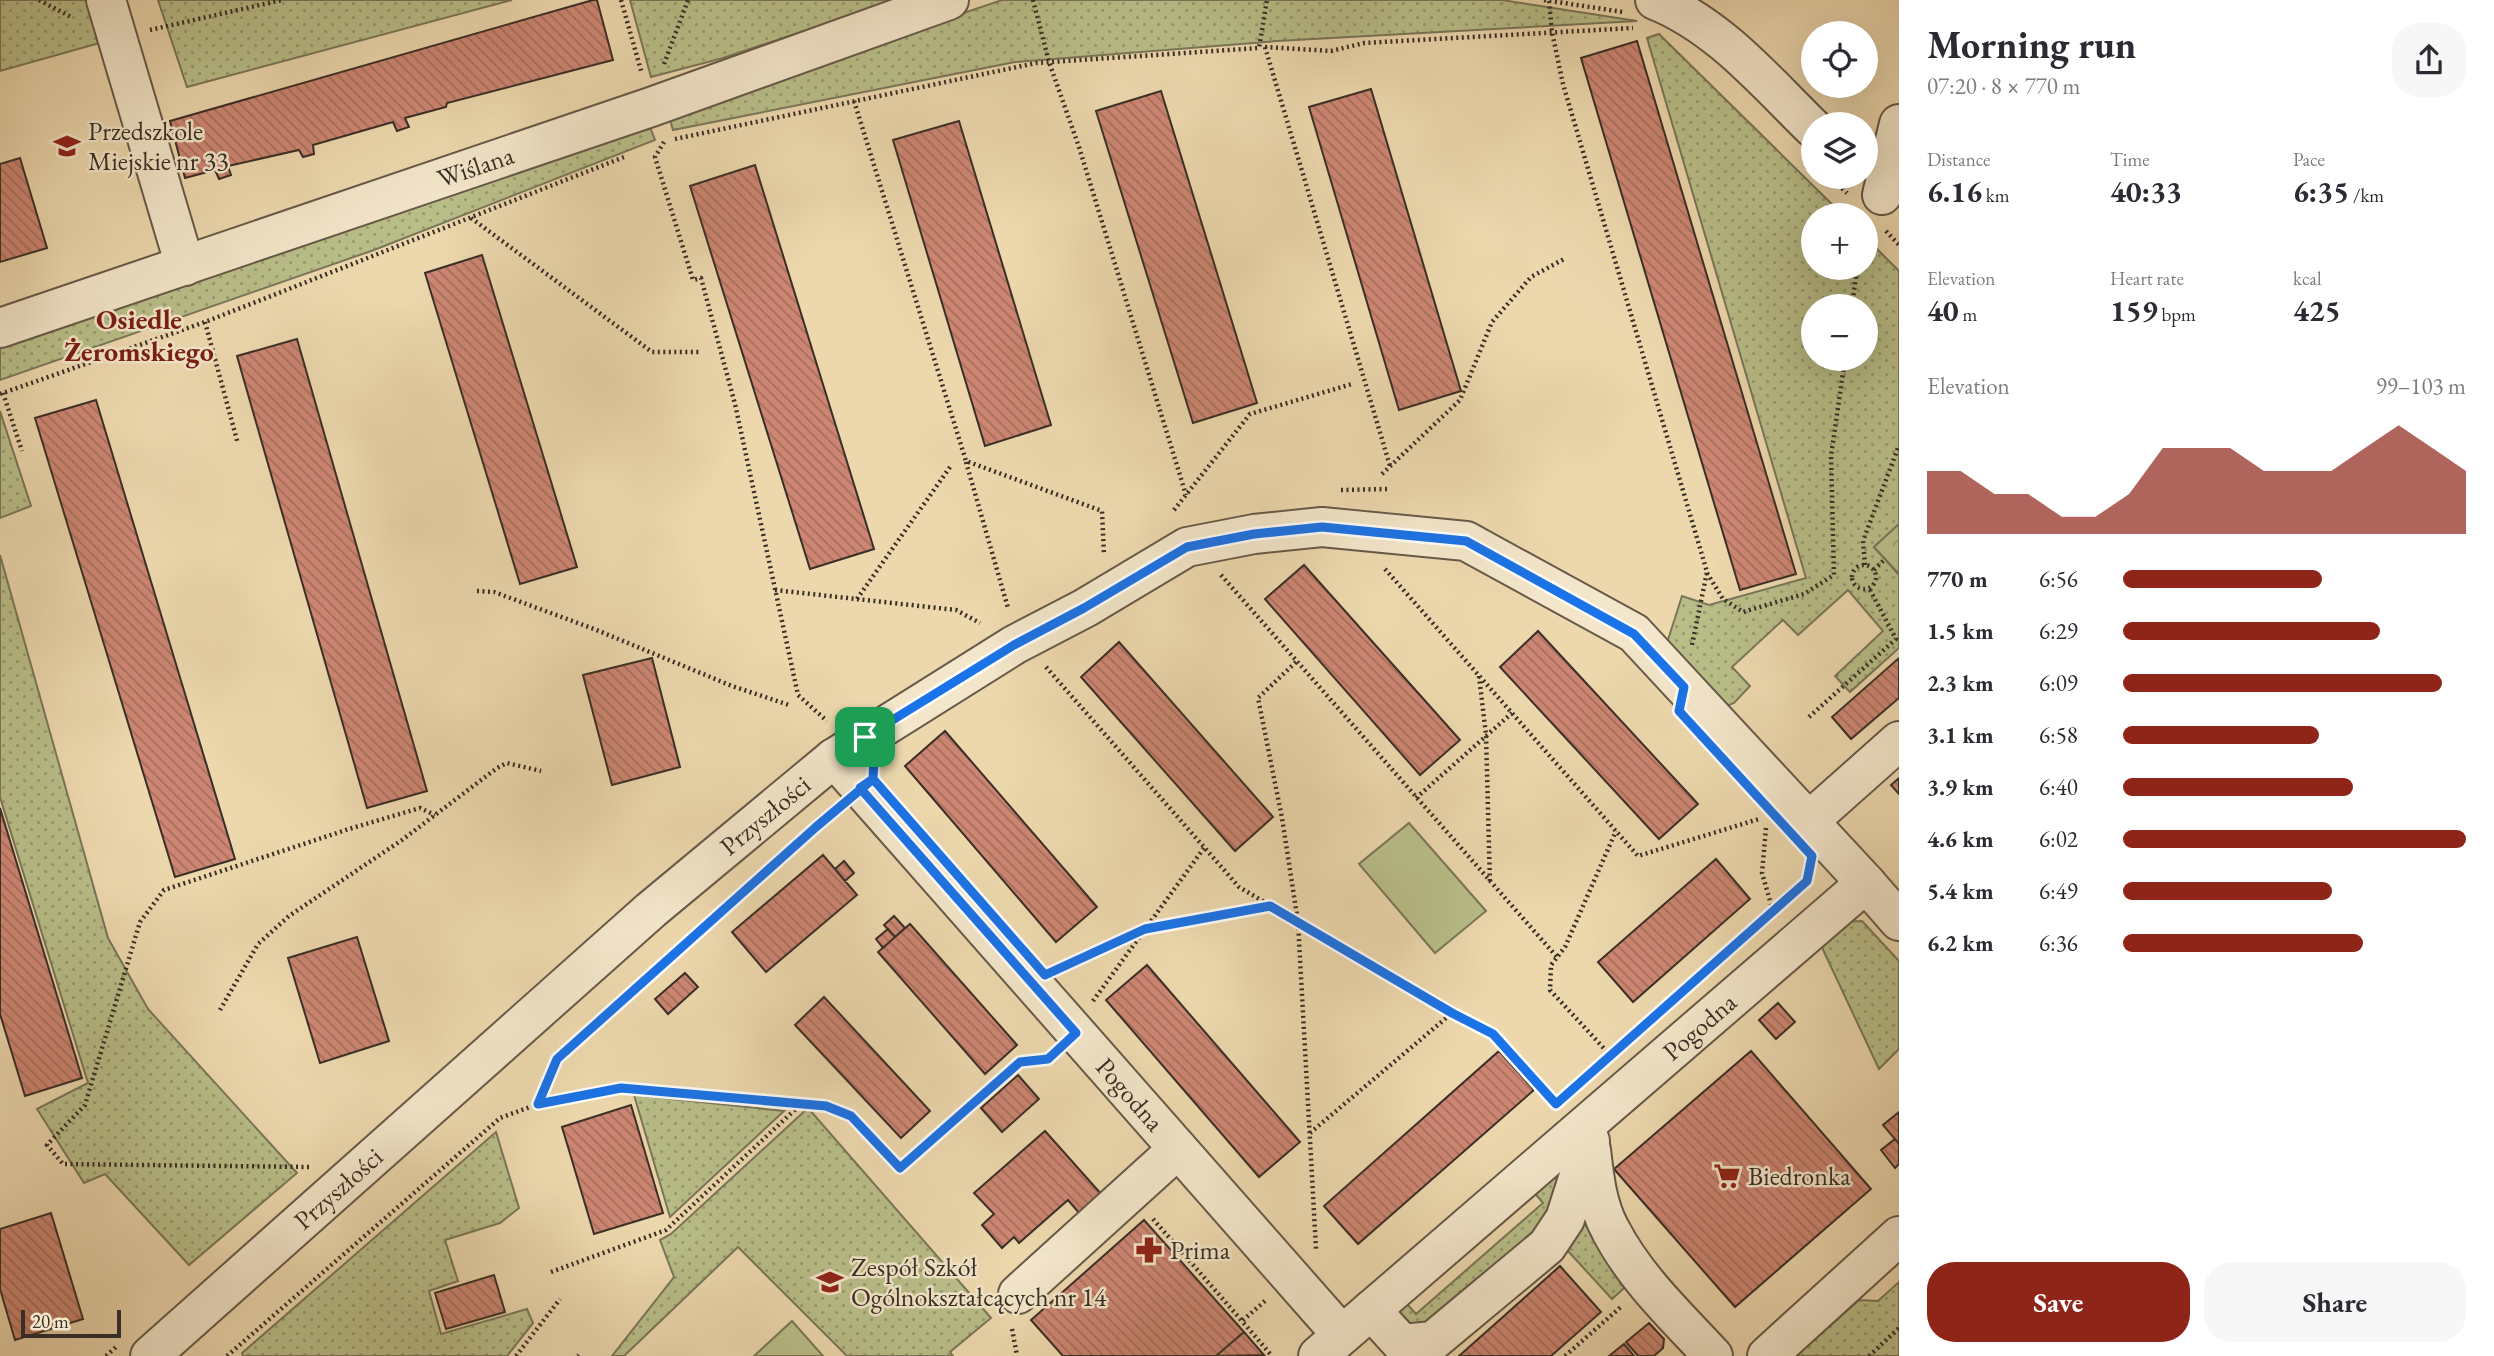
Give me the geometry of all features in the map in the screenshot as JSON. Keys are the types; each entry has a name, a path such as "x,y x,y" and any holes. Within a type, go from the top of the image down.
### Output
{"street":[{"path":"106,0 185,266"},
{"name":"Wiślana","path":"0,328 654,111 949,0"},
{"path":"1647,13 1679,10 1729,46 1801,116"},
{"path":"1881,195 1899,124"},
{"name":"Przyszłości","path":"150,1356 651,911 834,758 1014,645 1084,608 1187,547 1254,534 1322,527 1466,541 1634,634 1898,916"},
{"path":"1808,821 1899,741"},
{"name":"Pogodna","path":"834,758 1083,1019 1178,1149 1330,1346 1574,1116 1866,883"},
{"path":"1574,1116 1609,1228 1647,1285 1713,1356"},
{"path":"1371,1310 1402,1344 1433,1341 1547,1246 1565,1219 1574,1116"},
{"path":"1018,1294 1178,1149"},
{"path":"1767,1356 1899,1236"}],"path":[{"path":"117,37 282,0"},
{"path":"621,0 654,111 655,157 693,280 701,278 735,404 798,695 831,725 856,715 865,737"},
{"path":"651,147 658,82 688,0"},
{"path":"1033,0 1049,62 1079,147 1186,495"},
{"path":"1267,0 1262,48 1390,466"},
{"path":"1549,1 1552,32 1563,84 1707,572 1723,599 1744,612 1804,594 1834,575 1831,456 1843,371"},
{"path":"654,111 854,102 1049,62 1262,48 1331,51 1364,43 1552,32 1647,13"},
{"path":"854,102 966,461 1010,613"},
{"path":"22,451 2,393 205,322 625,157"},
{"path":"471,218 652,352 701,352"},
{"path":"1382,474 1460,400 1492,322 1531,277 1564,259"},
{"path":"205,322 238,444"},
{"path":"1174,510 1250,414 1352,384"},
{"path":"1865,565 1863,541 1899,445"},
{"path":"966,461 1102,511 1104,556"},
{"path":"857,599 950,467"},
{"path":"1874,570 1885,559"},
{"path":"1378,562 1638,856 1766,816 1762,873 1773,911"},
{"path":"1865,565 1874,570 1876,579 1869,588 1858,587 1853,578 1857,568 1865,565"},
{"path":"1213,567 1490,885 1557,957"},
{"path":"1684,687 1707,572"},
{"path":"1809,717 1896,639 1869,588"},
{"path":"775,590 956,610 984,625"},
{"path":"477,591 494,592 594,629 732,686 789,705"},
{"path":"1042,662 1239,887 1452,1013 1493,1034 1574,1116"},
{"path":"1296,662 1258,698 1282,818 1298,922 1316,1254"},
{"path":"1479,675 1486,736 1490,885"},
{"path":"1416,799 1511,713"},
{"path":"220,1010 258,944 289,916 435,815 496,768 507,763 541,771"},
{"path":"538,1104 557,1059 860,788"},
{"path":"320,1167 62,1164 47,1145 85,1105 140,922 164,890 420,808 435,815"},
{"path":"1611,1056 1550,990 1550,965 1566,947 1616,831"},
{"path":"227,1356 500,1118 538,1104 621,1088 826,1106 851,1116 900,1168 1020,1062 1048,1059 1083,1019 1204,848"},
{"path":"1742,938 1807,881 1809,868"},
{"path":"1058,969 1145,929 1270,906"},
{"path":"1310,1133 1452,1013"},
{"path":"1605,1062 1620,1048"},
{"path":"551,1272 666,1230 802,1104"},
{"path":"1546,1114 1574,1116"},
{"path":"1130,1193 1272,1356"},
{"path":"1565,1356 1647,1285"},
{"path":"1242,1321 1271,1296"},
{"path":"516,1356 559,1299"},
{"path":"1869,1356 1899,1328"},
{"path":"235,1349 237,1356"}],"green space":[{"path":"0,0 89,0 103,42 0,71"},
{"path":"158,0 512,0 187,87"},
{"path":"630,0 898,0 723,58 651,77"},
{"path":"1002,0 1502,0 1637,21 1277,41 1015,62 673,130 668,113"},
{"path":"1659,34 1801,174 1801,189 1817,189 1831,203 1801,203 1801,280 1878,280 1878,250 1899,271 1899,524 1874,547 1899,575 1899,648 1850,692 1835,676 1883,631 1848,590 1798,635 1783,620 1732,667 1750,686 1734,703 1724,707 1666,646 1682,596 1709,605 1806,578 1647,38"},
{"path":"648,122 655,140 374,250 0,380 0,343"},
{"path":"0,411 31,506 0,518"},
{"path":"1899,524 1899,574 1874,547"},
{"path":"0,555 108,938 148,1009 297,1173 189,1265 105,1174 84,1183 37,1109 88,1083 0,797"},
{"path":"1409,823 1486,911 1435,953 1359,864"},
{"path":"1862,921 1899,961 1899,1049 1879,1069 1818,939 1842,922"},
{"path":"634,1095 784,1111 670,1217"},
{"name":"Zespół Szkół Ogólnokształcących nr 14","path":"808,1108 991,1318 950,1352 953,1356 847,1356 738,1247 624,1356 612,1356 674,1277 660,1240 671,1234"},
{"path":"496,1132 519,1208 500,1223 445,1240 458,1281 429,1291 441,1334 527,1309 533,1323 507,1356 243,1356 242,1353"},
{"path":"1562,1155 1557,1214 1435,1325 1408,1323 1386,1307 1400,1296 1416,1314 1543,1203 1528,1185"},
{"path":"1580,1215 1624,1288 1612,1299 1567,1250"},
{"path":"1899,1282 1899,1356 1796,1356 1859,1300 1878,1301"},
{"path":"792,1321 823,1356 754,1356"}],"building":[{"path":"597,0 613,60 447,103 446,107 405,118 409,127 397,131 393,122 313,145 314,154 303,157 299,150 228,166 231,175 219,179 215,170 185,178 170,121"},
{"path":"1637,41 1796,574 1740,590 1581,58"},
{"path":"1371,89 1461,391 1399,410 1309,107"},
{"path":"1161,91 1257,403 1193,423 1096,111"},
{"path":"959,121 1051,425 985,446 893,140"},
{"path":"20,158 47,248 0,262 0,164"},
{"path":"755,165 874,549 810,569 690,186"},
{"path":"482,255 577,567 520,584 425,273"},
{"path":"297,339 427,791 367,808 237,356"},
{"path":"96,400 235,859 175,877 35,418"},
{"path":"1304,565 1460,740 1420,775 1265,599"},
{"path":"1538,631 1698,804 1659,839 1500,667"},
{"path":"1119,642 1273,817 1235,851 1081,677"},
{"path":"652,658 680,767 612,785 583,675"},
{"path":"1899,658 1899,698 1851,739 1832,717"},
{"path":"945,731 1097,907 1056,942 905,766"},
{"path":"1899,778 1899,794 1891,785"},
{"path":"0,808 82,1078 25,1096 0,1014"},
{"path":"823,855 857,895 766,972 732,932"},
{"path":"1716,859 1750,899 1633,1002 1598,962"},
{"path":"844,861 854,873 845,881 835,869"},
{"path":"894,916 905,928 895,937 884,925"},
{"path":"910,924 1017,1045 985,1074 878,952"},
{"path":"888,929 895,937 883,948 876,939"},
{"path":"357,937 389,1041 320,1063 288,958"},
{"path":"1147,965 1300,1142 1259,1177 1106,1000"},
{"path":"685,973 698,987 668,1014 655,999"},
{"path":"824,997 930,1111 901,1138 795,1025"},
{"path":"1778,1003 1795,1022 1776,1039 1759,1020"},
{"path":"1499,1051 1534,1090 1358,1244 1324,1206"},
{"path":"1751,1051 1871,1189 1735,1307 1614,1169"},
{"path":"1018,1075 1039,1099 1002,1132 981,1108"},
{"path":"631,1105 663,1213 594,1234 562,1127"},
{"path":"1899,1112 1899,1144 1883,1125"},
{"path":"1045,1131 1102,1195 1080,1214 1068,1200 1019,1243 1014,1237 1002,1248 982,1225 994,1214 974,1193"},
{"path":"1895,1139 1899,1144 1899,1164 1895,1168 1881,1150"},
{"path":"51,1213 83,1319 15,1340 0,1289 0,1229"},
{"path":"1144,1220 1244,1332 1216,1356 1063,1356 1031,1320"},
{"path":"1560,1266 1601,1312 1551,1356 1459,1356"},
{"path":"494,1275 505,1312 446,1329 435,1293"},
{"path":"1649,1323 1664,1339 1663,1348 1654,1356 1638,1356 1626,1342"},
{"path":"1244,1332 1264,1355 1216,1356"},
{"path":"1624,1344 1634,1356 1609,1356"}],"place":[{"name":"Przedszkole Miejskie nr 33","path":"67,146"},
{"name":"Biedronka","path":"1727,1176"},
{"name":"Prima","path":"1149,1250"},
{"name":"Zespół Szkół Ogólnokształcących nr 14","path":"830,1282"}],"district":[{"name":"Osiedle Żeromskiego","path":"139,335"}],"route":[{"path":"865,737 874,755 873,779 860,788 557,1059 538,1104 621,1088 826,1106 851,1116 900,1168 1020,1062 1048,1059 1076,1033 860,788 873,779 1045,975 1145,929 1270,906 1452,1013 1493,1034 1556,1104 1807,881 1812,856 1679,711 1684,687 1634,634 1466,541 1322,527 1254,534 1187,547 1084,608 1014,645 865,737"}]}
